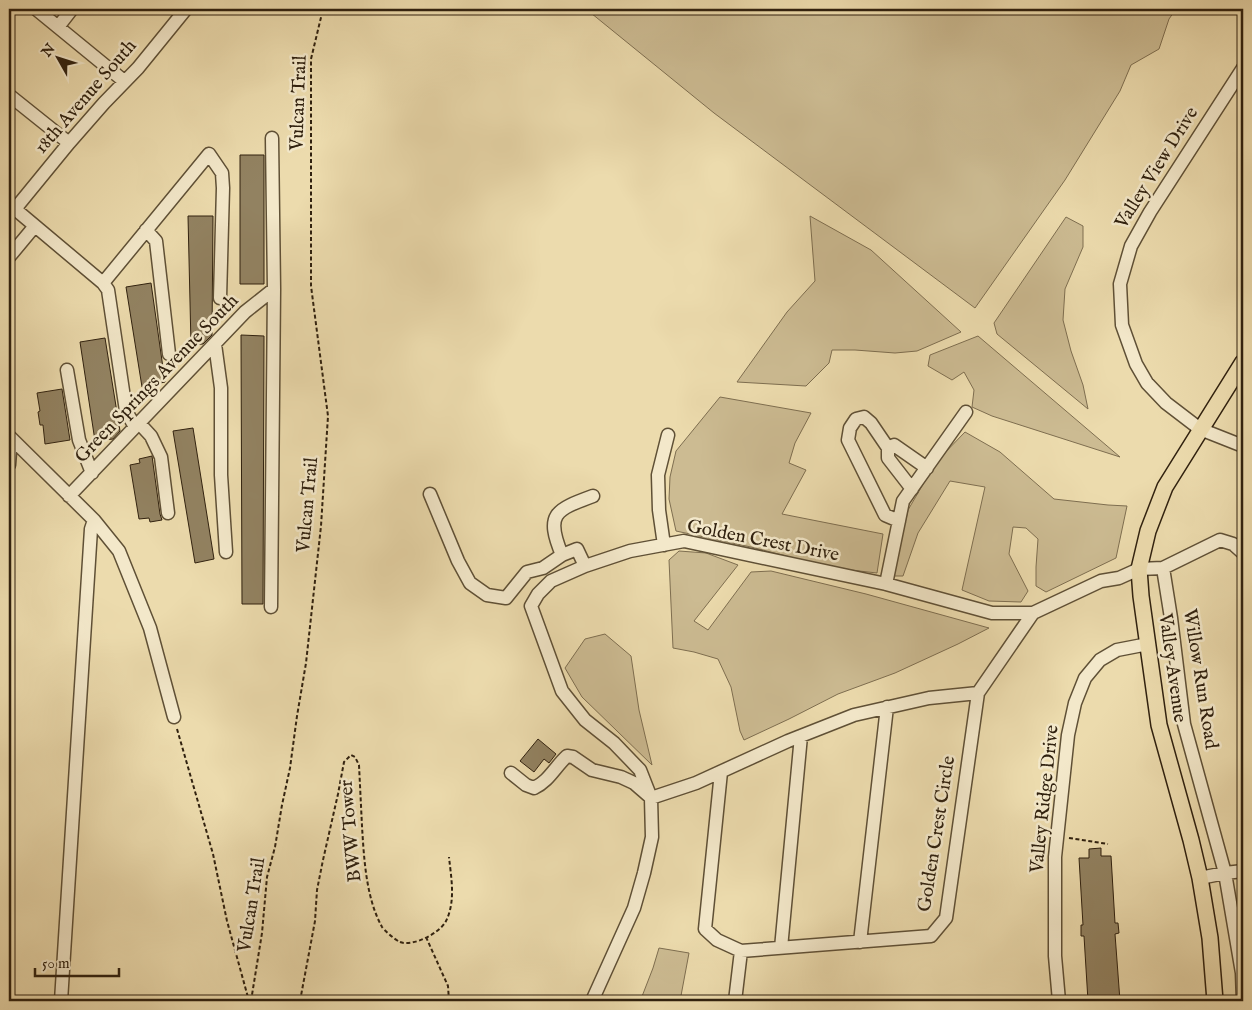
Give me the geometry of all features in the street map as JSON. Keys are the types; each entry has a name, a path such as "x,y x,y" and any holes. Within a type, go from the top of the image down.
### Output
{"main road":[{"name":"Valley Avenue","path":"1215,1001 1210,938 1200,878 1159,725 1141,596 1140,570 1148,531 1165,487 1243,362"}],"street":[{"path":"36,9 124,82"},
{"path":"58,27 72,9"},
{"name":"18th Avenue South","path":"12,206 138,68 186,9"},
{"name":"Valley View Drive","path":"1243,68 1150,212 1131,246 1120,284 1122,325 1136,364 1147,384 1166,403 1200,429 1243,446"},
{"path":"9,95 69,143"},
{"path":"271,607 274,289 272,138"},
{"path":"103,283 210,154 222,173 220,298"},
{"path":"12,206 103,283 108,290 126,411 137,425 151,436 161,457 168,513"},
{"path":"9,257 34,226"},
{"path":"146,230 156,241 169,354"},
{"name":"Green Springs Avenue South","path":"69,496 245,312 274,289"},
{"path":"215,344 221,388 221,475 226,552"},
{"path":"67,370 78,440 92,473"},
{"path":"886,584 903,501 966,412"},
{"path":"899,521 885,514 848,440 850,428 856,419 864,417 871,423 888,448 888,458 912,489"},
{"path":"664,545 658,510 658,475 668,435"},
{"path":"9,465 10,438"},
{"path":"10,438 94,520 119,551 150,628 174,717"},
{"path":"888,448 894,445 927,468"},
{"path":"430,494 458,561 470,583 487,595 506,598 527,572 543,568 562,555 577,548 585,566"},
{"path":"562,555 555,538 554,525 556,516 570,504 593,496"},
{"path":"61,1001 90,529 94,520"},
{"path":"1163,568 1220,540 1233,544 1243,553"},
{"name":"Golden Crest Drive","path":"650,798 640,770 614,743 585,720 562,690 530,606 538,594 551,581 585,566 630,552 684,541 886,584 992,613 1033,613 1101,580 1119,578 1140,570 1163,568"},
{"name":"Willow Run Road","path":"1163,568 1184,724 1225,873 1242,973 1243,1001"},
{"name":"Golden Crest Circle","path":"721,772 705,929 717,940 741,951 931,936 946,918 978,693 1033,613"},
{"name":"Valley Ridge Drive","path":"1059,1001 1055,956 1055,857 1068,735 1075,703 1085,678 1100,660 1117,650 1148,644"},
{"path":"650,798 689,786 801,736 854,715 928,698 978,693"},
{"path":"860,942 887,707"},
{"path":"782,948 801,736"},
{"path":"511,773 526,785 534,788 541,785 567,756 573,757 592,770 621,777 634,783 650,798 652,837 644,873 634,908 592,1001"},
{"path":"1200,878 1243,871"},
{"path":"735,1001 741,951"}],"path":[{"name":"Vulcan Trail","path":"250,1001 262,933 267,877 276,847 306,663 321,526 328,416 311,286 311,59 323,9"},
{"path":"174,717 213,854 227,921 250,1001"},
{"name":"BWW Tower","path":"300,1001 315,921 317,890 321,870 344,762 350,756 355,757 359,765 364,865 374,910 384,929 400,942 412,943 426,937 434,933 445,922 452,892 449,857"},
{"path":"1057,836 1108,844"},
{"path":"426,937 448,986 449,1001"}],"shaded area":[{"path":"586,9 1176,9 1169,19 1159,49 1131,65 1120,91 1065,180 975,308 714,113"},
{"path":"810,216 871,250 961,332 917,351 895,353 832,350 829,363 806,386 737,382 787,312 815,281"},
{"path":"1066,217 1083,226 1083,247 1065,289 1063,320 1083,385 1088,409 997,334 994,323"},
{"path":"978,336 1120,457 992,416 972,407 974,390 964,372 952,380 928,366 930,355"},
{"path":"720,397 811,413 795,443 789,463 806,470 782,514 883,534 877,573 833,568 751,547 676,531 669,499 670,477 676,451"},
{"path":"965,432 1000,452 1054,499 1127,506 1116,558 1046,592 1036,586 1038,539 1026,528 1013,527 1009,554 1028,591 1021,602 989,601 962,590 985,487 950,481 918,533 903,576 893,576 908,510 936,462"},
{"path":"679,551 706,553 738,565 694,621 708,630 751,572 771,571 866,594 989,628 895,673 838,694 744,740 740,731 731,687 718,659 673,648 669,560"},
{"path":"605,634 631,656 639,710 652,765 582,697 565,668 585,639"},
{"path":"659,948 689,953 680,1001 641,999"}],"building":[{"path":"240,155 264,155 264,284 240,284"},
{"path":"188,216 213,216 212,335 203,344 191,345"},
{"path":"151,283 165,382 142,387 126,287"},
{"path":"241,335 264,336 263,604 242,604"},
{"path":"105,338 120,431 113,439 95,441 80,342"},
{"path":"62,389 70,440 45,444 43,425 40,425 37,393"},
{"path":"193,428 214,559 195,563 173,431"},
{"path":"152,456 162,520 150,522 149,518 139,519 130,465 140,463 139,459"},
{"path":"538,739 556,754 549,763 544,759 534,772 520,761"},
{"path":"1101,848 1101,856 1111,856 1115,923 1118,923 1119,933 1115,934 1120,1001 1088,1001 1084,936 1081,936 1081,925 1083,925 1079,858 1089,858 1089,849"}]}
